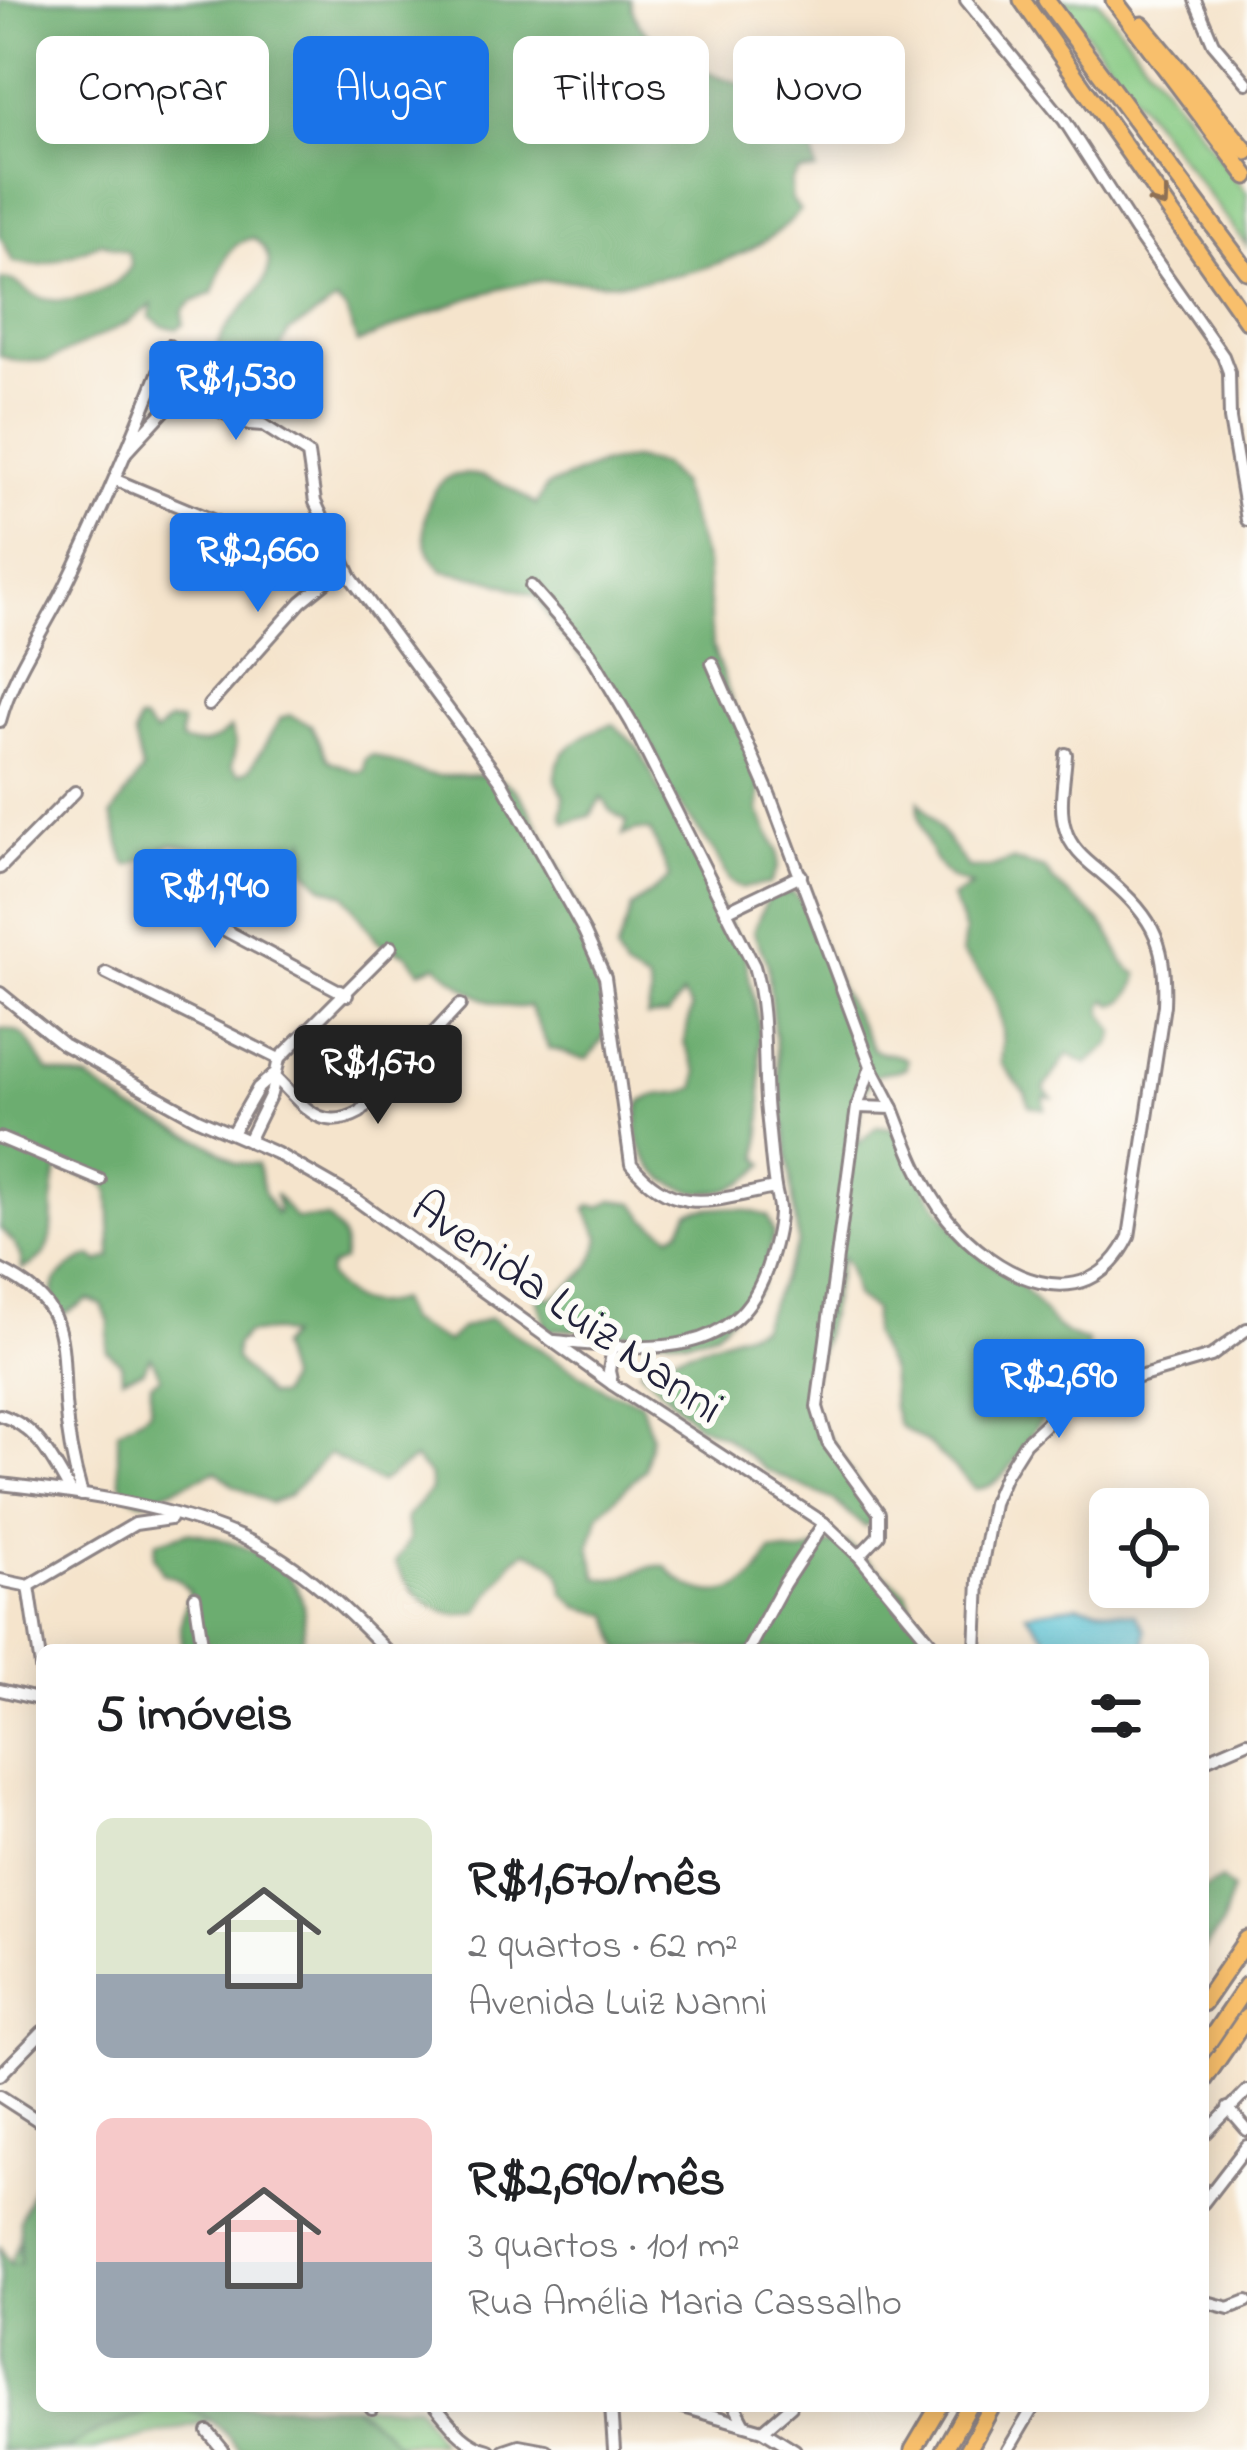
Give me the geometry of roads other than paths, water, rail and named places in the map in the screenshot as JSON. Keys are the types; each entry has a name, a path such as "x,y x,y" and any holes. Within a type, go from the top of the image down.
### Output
{"highway":[{"path":"1022,0 1247,322"},
{"path":"1046,0 1247,271"},
{"path":"1115,2 1148,30 1247,152"},
{"path":"1115,2 1247,176"},
{"path":"1209,1994 1247,1939"},
{"path":"1209,2041 1247,1985"},
{"path":"1209,2071 1247,2017"},
{"path":"913,2450 935,2412"},
{"path":"944,2450 966,2412"},
{"path":"971,2450 989,2412"}],"street":[{"path":"967,0 1064,120 1223,356 1229,371 1230,419 1247,520"},
{"path":"1195,0 1213,43 1247,83"},
{"path":"0,721 11,686 116,480 169,346"},
{"path":"128,451 177,397 195,398 249,424 263,425 304,450 311,464 314,495 345,566 501,781 605,976 631,1164 662,1192 688,1202 709,1203 775,1188"},
{"path":"116,480 278,547"},
{"path":"209,705 302,602 345,566"},
{"path":"531,586 590,653 632,724 754,966 762,992 764,1080 780,1208 776,1240 749,1307 726,1330 694,1343 613,1347 551,1341"},
{"path":"712,663 770,796 871,1066 937,1204 987,1255 1021,1274 1065,1287 1084,1283 1117,1261 1129,1237 1166,972 1151,922 1070,840 1063,823 1066,754"},
{"path":"0,868 75,793"},
{"path":"203,870 178,905 347,995"},
{"path":"726,911 801,875"},
{"path":"248,1141 271,1094 279,1059 391,947"},
{"path":"106,973 279,1059"},
{"name":"Avenida Luiz Nanni","path":"0,993 63,1044 351,1196 612,1384 824,1523 859,1556 932,1644"},
{"path":"273,1075 319,1119 342,1122 360,1112 460,1005"},
{"path":"859,1556 879,1535 878,1513 828,1443 817,1407 857,1107 871,1066"},
{"path":"232,1133 258,1088 273,1075"},
{"path":"857,1107 893,1108"},
{"path":"0,1138 100,1180"},
{"path":"0,1270 37,1291 61,1329 76,1493"},
{"path":"976,1644 979,1580 993,1503 1025,1443 1077,1395 1210,1356 1247,1329"},
{"path":"584,1364 593,1345"},
{"path":"612,1384 613,1347"},
{"path":"0,1415 22,1424 38,1438 76,1493"},
{"path":"0,1484 129,1502 251,1542 345,1608 380,1644"},
{"path":"129,1502 135,1524"},
{"path":"0,1580 29,1586 135,1524 178,1517"},
{"path":"751,1644 824,1523"},
{"path":"29,1586 38,1644"},
{"path":"195,1597 202,1644"},
{"path":"0,1690 36,1699"},
{"path":"1209,1758 1247,1742"},
{"path":"0,2075 36,2038"},
{"path":"1209,2129 1247,2091"},
{"path":"0,2096 36,2119"},
{"path":"1228,2108 1247,2130"},
{"path":"1209,2195 1247,2146"},
{"path":"1209,2303 1229,2308 1247,2301"},
{"path":"440,2412 458,2433 489,2450"},
{"path":"611,2412 614,2450"},
{"path":"702,2412 764,2430 795,2450"},
{"path":"738,2412 744,2423"},
{"path":"764,2430 784,2412"},
{"path":"1008,2450 1030,2412"},
{"path":"208,2432 223,2450"},
{"path":"504,2450 519,2445 546,2450"}],"water":[{"path":"1078,1605 1135,1614 1145,1629 1145,1644 1052,1644 1026,1613"}]}
